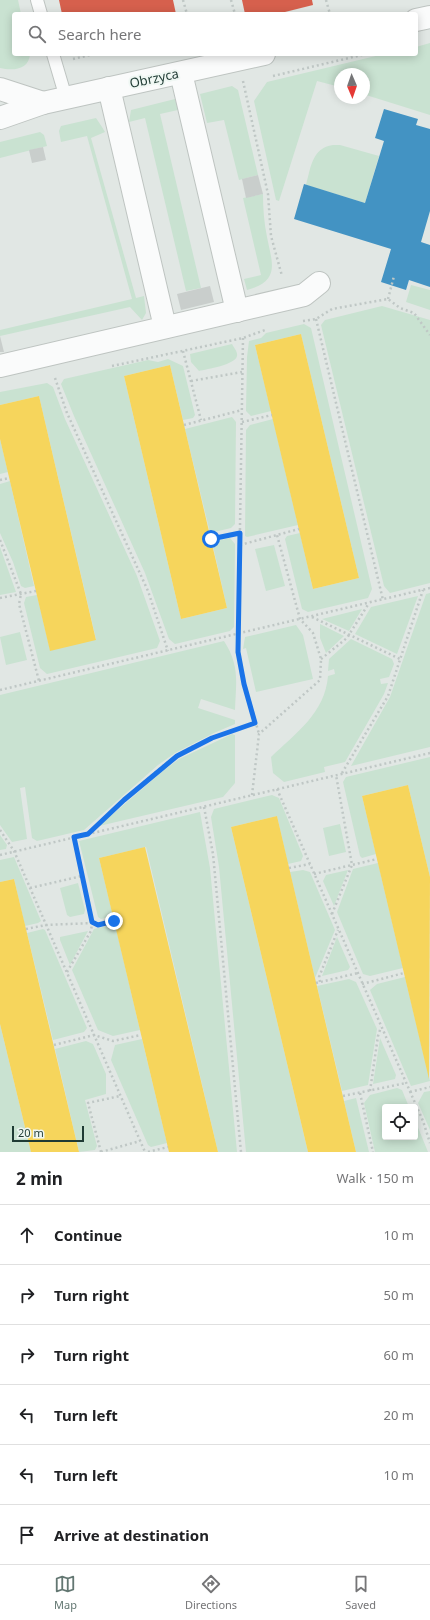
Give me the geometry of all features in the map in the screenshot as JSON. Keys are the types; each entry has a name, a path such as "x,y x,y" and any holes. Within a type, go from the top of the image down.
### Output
{"street":[{"path":"418,20 430,17"},
{"name":"Obrzyca","path":"0,118 43,103 255,56"},
{"path":"181,73 237,311"},
{"path":"109,88 165,327"},
{"path":"0,89 43,103"},
{"path":"0,366 304,295 319,283"}],"lane":[{"path":"37,0 40,12"},
{"path":"54,56 66,98"}],"path":[{"path":"183,0 186,12"},
{"path":"231,0 234,12"},
{"path":"326,0 329,12"},
{"path":"70,59 84,56"},
{"path":"270,77 358,56"},
{"path":"388,299 394,276"},
{"path":"400,308 414,313 430,335"},
{"path":"316,319 383,600"},
{"path":"243,338 238,634 239,658 258,734 252,795"},
{"path":"183,351 201,420"},
{"path":"191,380 242,372"},
{"path":"55,378 67,413 148,591 168,651"},
{"path":"184,425 242,410"},
{"path":"242,422 272,415"},
{"path":"0,480 9,478"},
{"path":"240,545 299,529"},
{"path":"211,539 240,533"},
{"path":"258,734 320,680 321,659 313,633 300,619 277,535"},
{"path":"0,540 21,594 19,604 39,681"},
{"path":"0,690 430,588"},
{"path":"342,773 388,696 424,590"},
{"path":"0,598 36,591"},
{"path":"321,659 349,635 369,603"},
{"path":"311,617 400,659"},
{"path":"88,834 124,800 177,756 212,738 255,723"},
{"path":"0,855 430,753"},
{"path":"332,915 352,865 336,775"},
{"path":"277,789 410,1092 430,1142"},
{"path":"204,806 213,854 241,1152"},
{"path":"0,830 14,851 140,1141 146,1152 168,1147"},
{"path":"67,973 90,931 92,922 74,837"},
{"path":"314,874 377,859"},
{"path":"289,868 310,864"},
{"path":"30,888 82,876"},
{"path":"26,929 46,924 92,922 98,925 114,921"},
{"path":"320,982 319,977 339,930"},
{"path":"316,983 358,973"},
{"path":"362,984 404,973"},
{"path":"370,1091 378,1036 381,1027"},
{"path":"54,1045 94,1035 113,1041 141,1035"},
{"path":"343,1096 406,1083"},
{"path":"410,1092 430,1087"},
{"path":"360,1093 373,1152"},
{"path":"120,1096 88,1103 101,1152 140,1141"}],"green space":[{"path":"0,0 18,0 21,12 12,12 12,56 30,56 29,59 27,63 20,68 0,68"},
{"path":"430,43 430,115 370,96 370,68 334,68 334,85 317,81 279,201 276,200 254,101 267,82 376,56 418,56 418,46"},
{"path":"232,86 238,90 258,175 239,180 224,120 207,123 200,94"},
{"path":"175,99 178,110 160,114 201,288 186,291 145,118 129,122 131,110"},
{"path":"96,118 105,132 91,138 136,298 144,296 146,313 142,320 130,307 0,336 0,330 132,299 87,136 61,142 59,131 61,126"},
{"path":"40,132 44,135 47,146 0,158 0,142"},
{"path":"340,145 379,156 365,203 306,185 311,165 317,154 326,147"},
{"path":"263,194 264,221 271,255 272,270 270,276 265,282 247,290 244,279 261,275 243,198"},
{"path":"411,285 430,290 430,310 406,302"},
{"path":"382,306 430,320 430,583 390,593 384,586 321,325 325,320"},
{"path":"304,324 311,328 372,589 368,598 308,612 302,609 285,539 287,536 300,533 313,589 359,578 301,334 255,345 271,411 251,416 246,411 247,357 249,341 261,338 266,333"},
{"path":"232,344 237,356 231,362 199,371 191,362 190,354"},
{"path":"168,359 183,366 195,415 193,418 183,420 170,365 124,376 181,619 227,608 212,542 230,538 235,544 234,627 230,631 175,644 169,639 145,573 61,384 64,379 148,360 158,362"},
{"path":"47,383 53,387 65,419 137,576 160,641 157,648 47,674 40,668 24,603 26,597 37,595 50,650 96,639 39,396 0,405 0,392"},
{"path":"232,417 236,422 235,524 231,528 210,533 185,429"},
{"path":"273,419 298,525 247,537 245,536 246,430 250,425"},
{"path":"0,439 8,472 0,474"},
{"path":"10,481 34,586 25,588 21,586 13,562 0,533 0,484"},
{"path":"274,545 285,586 266,591 255,549"},
{"path":"0,547 16,592 0,595"},
{"path":"430,593 430,747 351,766 390,697 426,594"},
{"path":"418,596 397,654 355,634 371,607"},
{"path":"362,609 349,631 322,619"},
{"path":"320,624 344,636 326,653 320,638"},
{"path":"296,625 303,635 313,679 256,692 246,648 243,649 245,637"},
{"path":"20,632 27,660 6,665 0,637"},
{"path":"351,639 392,659 394,664 389,677 380,679 381,684 388,683 384,694 345,762 324,767 325,772 284,782 273,773 271,757 299,731 315,712 326,689 328,676 335,674 334,669 328,671 329,659"},
{"path":"224,641 233,658 235,666 235,710 201,699 198,708 235,720 235,724 175,753 158,765 84,830 37,841 32,838 25,787 20,788 27,839 12,842 0,825 0,695"},
{"path":"232,734 235,735 235,783 223,797 99,826 179,759"},
{"path":"430,757 430,877 408,785 362,796 376,854 362,858 360,856 343,782 346,777"},
{"path":"272,795 279,798 303,856 301,861 288,864 277,816 231,827 308,1152 246,1152 219,867 211,817 214,809"},
{"path":"200,812 210,868 237,1152 218,1152 146,847 99,858 113,916 101,919 98,917 79,841"},
{"path":"340,824 346,852 329,856 323,828"},
{"path":"0,835 7,845 6,849 0,850"},
{"path":"14,857 41,921 38,923 25,926 14,879 0,882 0,860"},
{"path":"378,863 403,968 370,976 363,974 337,912 353,869"},
{"path":"303,870 310,872 335,930 315,978 290,872"},
{"path":"348,870 334,906 323,881 326,875"},
{"path":"78,883 85,910 84,914 70,917 67,915 60,888"},
{"path":"115,924 140,1030 113,1036 98,1030 72,970 94,929"},
{"path":"43,929 45,930 87,1028 84,1032 53,1040 27,933"},
{"path":"88,931 70,965 60,937"},
{"path":"337,937 350,967 348,970 322,976"},
{"path":"405,977 430,1081 411,1086 370,990 377,984"},
{"path":"349,979 356,982 377,1029 368,1085 342,1091 317,986"},
{"path":"0,1024 31,1152 0,1152"},
{"path":"380,1038 396,1075 395,1079 373,1084"},
{"path":"142,1039 167,1143 151,1147 148,1145 111,1060 115,1045"},
{"path":"86,1041 93,1044 106,1074 106,1094 85,1100 97,1146 95,1150 79,1152 55,1049"},
{"path":"397,1088 402,1090 408,1104 382,1104 382,1140 418,1140 418,1127 428,1152 375,1152 364,1103 370,1095"},
{"path":"430,1091 430,1130 418,1103 424,1092"},
{"path":"356,1098 369,1152 356,1152 344,1101"}],"building: Homes":[{"path":"301,334 359,578 313,589 255,345"},
{"path":"170,365 227,608 181,619 124,376"},
{"path":"39,396 96,640 50,651 0,439 0,405"},
{"path":"408,785 430,877 429,1079 362,796"},
{"path":"277,816 356,1152 308,1152 231,827"},
{"path":"145,847 218,1152 169,1152 99,858"},
{"path":"14,879 79,1152 31,1152 0,1024 0,882"}],"building: Shops":[{"path":"59,0 173,0 176,12 62,12"},
{"path":"242,0 312,0 313,5 285,12 245,12"}],"building: Schools":[{"path":"384,109 418,119 416,125 430,129 430,211 421,242 430,245 430,287 409,280 406,290 381,282 391,249 294,219 304,184 365,203 384,141 375,138"}],"building: Other":[{"path":"43,147 46,160 32,163 29,150"},
{"path":"258,175 263,194 246,198 242,179"},
{"path":"210,286 214,302 181,310 177,294"},
{"path":"0,336 4,352 0,352"}],"route":[{"path":"114,921 98,925 92,922 74,837 88,834 124,800 177,756 212,738 255,723 244,684 238,652 240,533 211,539"}]}
